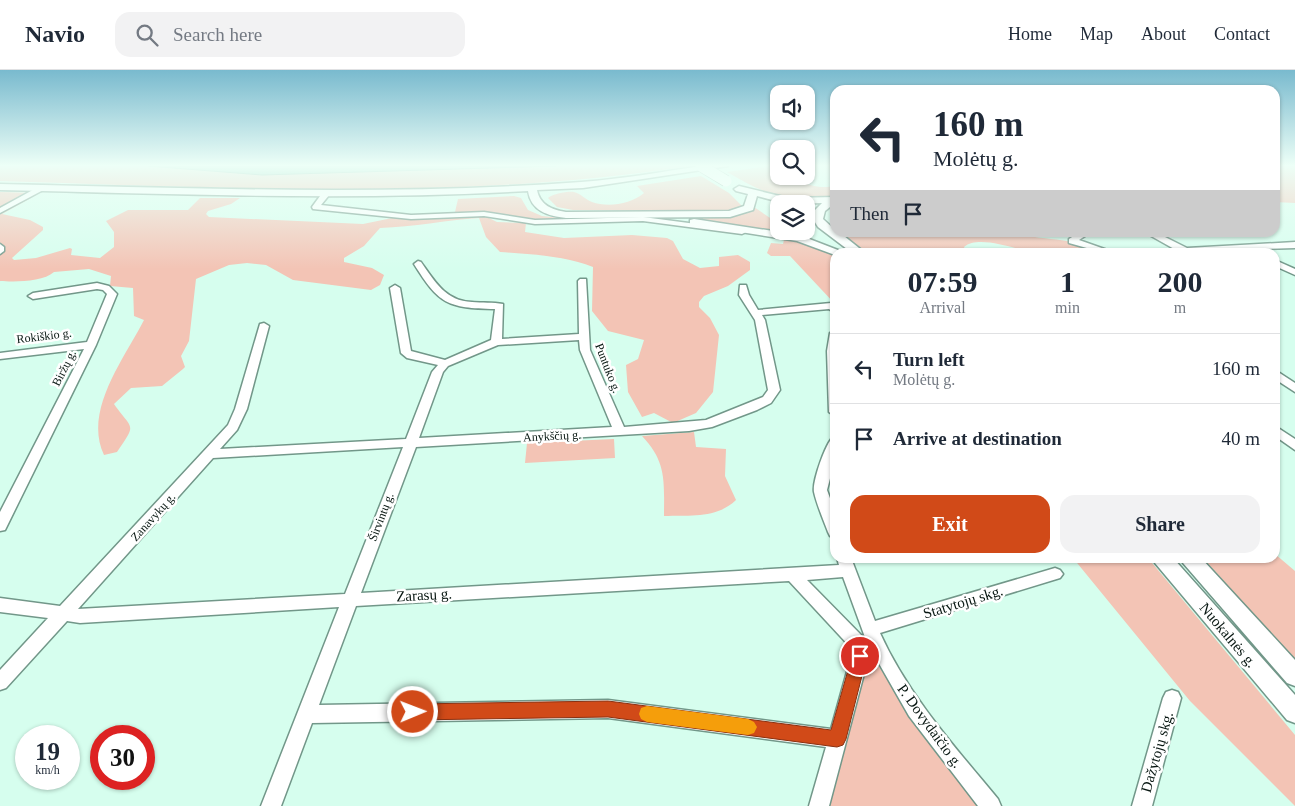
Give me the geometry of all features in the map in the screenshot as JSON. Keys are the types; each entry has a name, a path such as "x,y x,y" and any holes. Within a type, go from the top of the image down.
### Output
{"main road":[{"path":"536,200 537,204 552,212 572,215 737,213 749,208 751,200"},
{"path":"759,200 770,207"},
{"path":"785,200 818,200"},
{"path":"830,203 820,210 818,219 830,231"},
{"path":"637,213 806,240 830,249"},
{"path":"815,233 844,248"},
{"path":"838,237 853,248"},
{"path":"827,240 838,248"},
{"name":"Nuokalnės g.","path":"1166,563 1295,712"},
{"name":"Nuokalnės g.","path":"1194,563 1295,676"}],"street":[{"path":"0,211 20,200"},
{"path":"321,200 316,206 411,217 484,214 535,222 642,219 770,235"},
{"path":"1079,237 1072,241 1095,248"},
{"path":"1156,237 1175,248"},
{"path":"1246,248 1295,245"},
{"path":"418,264 448,301 458,305 500,306 496,342"},
{"path":"1280,265 1295,272"},
{"name":"Puntuko g.","path":"583,281 583,337 588,359 620,432"},
{"name":"Biržų g.","path":"0,526 91,345 112,294 106,288 97,286 33,296"},
{"name":"Anykščių g.","path":"211,454 620,432 708,424 767,400 774,390 757,313 744,295 743,287"},
{"path":"395,288 406,353 412,356 437,359 444,364 496,342 583,337"},
{"path":"757,313 782,309 830,308"},
{"name":"Zanavykų g.","path":"0,682 211,454 237,418 264,326"},
{"name":"Rokiškio g.","path":"0,356 91,345"},
{"name":"Širvintų g.","path":"271,806 308,714 349,600 410,443 438,372 444,364"},
{"path":"1280,378 1295,388"},
{"path":"1280,434 1295,446"},
{"path":"830,467 821,481 820,490 830,518"},
{"name":"Zarasų g.","path":"0,605 80,616 793,575 847,564"},
{"name":"P. Dovydaičio g.","path":"847,564 871,629 870,647 945,749 991,806"},
{"name":"Statytojų skg.","path":"871,629 1055,574"},
{"path":"793,575 870,647 837,739 819,806"},
{"name":"Dažytojų skg.","path":"1142,806 1172,698"},
{"path":"308,714 608,709 837,739"}],"shaded area":[{"path":"0,200 27,200 2,214 30,220 43,227 43,230 12,258 14,260 36,258 70,248 72,249 71,255 100,258 114,247 114,232 106,221 128,210 188,210 198,200 236,200 231,204 208,211 206,214 209,217 363,224 397,217 420,219 485,216 497,222 526,223 525,232 564,238 632,235 667,238 673,241 683,259 700,268 719,266 719,257 738,255 750,262 750,270 728,286 704,296 699,302 699,307 710,318 719,335 713,392 696,413 673,423 654,413 642,417 628,392 626,365 638,359 644,340 608,331 592,311 593,267 560,258 500,252 486,237 479,218 380,228 364,246 344,258 344,262 372,268 384,275 380,285 371,290 293,280 266,265 247,263 229,265 196,279 189,341 181,356 185,367 162,386 131,388 114,404 129,423 130,431 117,452 104,455 99,438 102,403 117,368 144,320 134,316 133,288 110,286 111,276 89,269 54,272 43,278 28,281 0,281"},
{"path":"458,200 522,200 528,210 542,216 561,218 639,216 741,230 643,217 526,220 498,213 455,212"},
{"path":"550,200 589,200 605,205 632,200 736,200 742,206 730,211 573,210 557,207"},
{"path":"1280,200 1295,200 1295,203 1280,202"},
{"path":"754,207 770,218 770,230 664,214 741,214"},
{"path":"844,237 1039,237 1076,243 1085,248 1016,248 979,242 971,243 964,248 861,248"},
{"path":"784,240 796,240 830,253 830,299 790,256 771,256 767,253 771,243 783,244"},
{"path":"694,432 696,447 726,449 725,476 736,500 720,510 703,515 664,516 664,483 660,464 656,455 642,436"},
{"path":"614,439 615,458 525,463 527,443"},
{"path":"1280,558 1295,571 1295,660 1208,563 1280,563"},
{"path":"1077,563 1152,563 1295,735 1295,806 1190,701"},
{"path":"868,662 879,667 984,806 827,806 862,666"}],"slow traffic":[{"path":"647,714 748,727"}],"route":[{"path":"413,712 608,709 837,739 860,656"}]}
